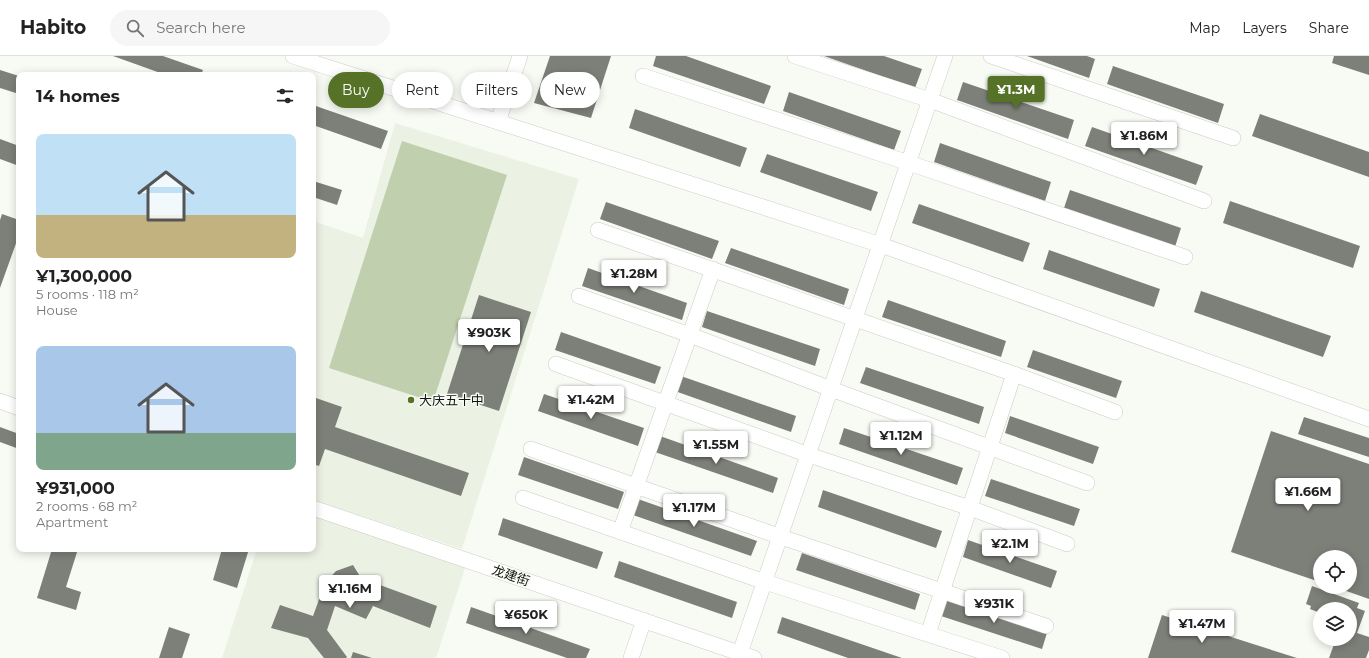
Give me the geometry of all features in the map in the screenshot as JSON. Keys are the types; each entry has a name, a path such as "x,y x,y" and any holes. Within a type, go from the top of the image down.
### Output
{"street":[{"path":"293,56 881,244 1369,419"},
{"path":"498,122 520,56"},
{"path":"796,56 930,100 1204,201"},
{"path":"747,656 765,582 945,56"},
{"path":"992,56 1233,138"},
{"path":"643,76 909,163 1185,257"},
{"path":"598,230 713,268 855,320 1014,374 1115,412"},
{"path":"620,532 713,268"},
{"path":"579,296 690,335 831,389 1087,483"},
{"path":"556,364 809,455 970,508 1067,544"},
{"path":"928,634 1014,374"},
{"path":"0,401 16,407"},
{"path":"531,449 780,537 1046,626"},
{"path":"522,498 765,582 1002,658"},
{"name":"龙建街","path":"316,509 747,656"},
{"path":"631,658 644,620"}],"shaded area":[{"name":"大庆五十中","path":"395,123 579,179 462,549 316,501 316,222 363,238"},
{"path":"316,512 467,562 436,658 222,658 256,552 316,552"}],"green space":[{"path":"402,141 507,175 433,402 329,368"}],"building":[{"path":"113,56 163,56 203,70 202,72 158,72"},
{"path":"550,56 611,56 600,90 600,72 545,72"},
{"path":"656,56 686,56 771,86 764,104 653,66"},
{"path":"824,56 884,56 922,69 915,88"},
{"path":"1027,56 1087,56 1095,59 1089,78"},
{"path":"1334,56 1369,56 1369,75 1332,63"},
{"path":"1113,66 1224,104 1218,123 1107,84"},
{"path":"0,70 16,75 16,93 0,88"},
{"path":"963,82 1074,120 1068,139 957,100"},
{"path":"540,85 540,105 534,103"},
{"path":"789,92 901,131 894,150 783,111"},
{"path":"316,106 388,131 381,149 316,126"},
{"path":"553,108 594,108 591,118"},
{"path":"635,109 747,148 740,167 629,128"},
{"path":"1260,114 1369,152 1369,177 1252,136"},
{"path":"1092,127 1203,166 1196,185 1085,146"},
{"path":"0,139 16,145 16,165 0,159"},
{"path":"940,143 1051,182 1045,201 934,162"},
{"path":"767,154 878,192 871,211 760,172"},
{"path":"316,182 342,190 337,205 316,198"},
{"path":"1070,190 1181,228 1175,247 1064,208"},
{"path":"1230,201 1360,246 1353,268 1223,223"},
{"path":"606,202 719,241 712,259 600,219"},
{"path":"919,204 1030,243 1023,262 912,223"},
{"path":"2,214 16,219 16,243 0,288 0,220"},
{"path":"731,248 849,289 844,305 725,263"},
{"path":"1049,250 1160,289 1154,307 1043,269"},
{"path":"588,268 687,303 682,320 582,286"},
{"path":"1201,291 1331,336 1323,357 1194,312"},
{"path":"479,295 531,312 499,411 447,394"},
{"path":"888,300 1006,341 1001,357 882,317"},
{"path":"707,311 820,349 815,366 702,327"},
{"path":"561,332 661,367 655,384 555,350"},
{"path":"1033,350 1122,381 1116,398 1027,367"},
{"path":"866,367 984,407 979,424 860,383"},
{"path":"678,375 796,416 791,432 672,390"},
{"path":"544,394 644,428 638,446 538,411"},
{"path":"316,398 342,407 335,427 469,473 461,496 325,449 319,466 316,465"},
{"path":"1010,416 1099,447 1093,464 1005,433"},
{"path":"1304,417 1369,438 1369,457 1298,434"},
{"path":"0,427 16,433 16,448 0,442"},
{"path":"844,428 963,468 957,485 839,444"},
{"path":"1271,431 1369,464 1369,599 1355,594 1357,594 1357,550 1313,550 1313,580 1231,552"},
{"path":"660,436 778,478 773,493 655,452"},
{"path":"524,457 624,492 618,509 518,475"},
{"path":"991,479 1080,509 1074,526 985,496"},
{"path":"823,490 942,531 936,548 818,507"},
{"path":"638,499 757,541 751,556 633,515"},
{"path":"503,518 603,552 597,569 498,535"},
{"path":"968,540 1057,571 1051,588 963,557"},
{"path":"51,552 77,552 66,587 81,592 76,610 37,598"},
{"path":"221,552 248,552 237,588 213,580"},
{"path":"802,553 920,594 915,610 796,570"},
{"path":"619,561 737,602 732,618 614,577"},
{"path":"353,565 361,578 437,606 430,628 373,606 366,619 335,606 327,630 347,657 324,658 308,638 271,628 280,605 313,616 325,583 336,571"},
{"path":"1312,586 1313,594 1334,594 1356,602 1313,602 1313,610 1310,609 1311,606 1306,604"},
{"path":"947,600 1047,633 1042,649 941,616"},
{"path":"471,607 590,649 586,658 567,658 466,623"},
{"path":"1357,608 1365,611 1357,633"},
{"path":"1162,615 1297,658 1148,658"},
{"path":"782,617 902,658 848,658 777,633"},
{"path":"169,627 190,634 182,658 159,658"},
{"path":"1357,633 1369,637 1369,650 1366,658 1329,658 1333,646 1357,646"},
{"path":"353,652 372,658 351,658"}],"place":[{"name":"大庆五十中","path":"411,400"}]}
